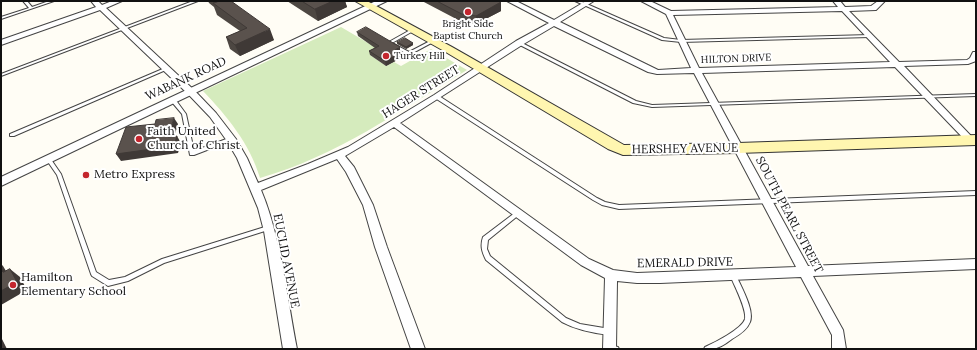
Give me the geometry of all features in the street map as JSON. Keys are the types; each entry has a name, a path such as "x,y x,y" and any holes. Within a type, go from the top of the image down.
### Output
{"main road":[{"name":"HERSHEY AVENUE","path":"365,4 434,41 619,149 738,148 973,140"}],"street":[{"path":"1,43 98,4 119,1"},
{"name":"WABANK ROAD","path":"1,182 190,92 365,4 383,1"},
{"name":"HILTON DRIVE","path":"510,1 657,72 968,62 973,60 976,54"},
{"path":"836,1 929,98 973,140"},
{"path":"652,2 669,13 874,8 882,1"},
{"name":"HAGER STREET","path":"256,188 339,156 437,97 519,43 554,23 584,2"},
{"name":"EUCLID AVENUE","path":"98,4 213,115 231,139 242,158 256,188 268,228 290,349"},
{"name":"SOUTH PEARL STREET","path":"669,13 681,42 805,271 838,334 843,348"},
{"name":"EMERALD DRIVE","path":"394,123 585,262 610,275 653,278 976,264"},
{"path":"339,156 350,170 368,205 381,247 418,349"},
{"path":"610,275 610,332 612,348"}],"lane":[{"path":"25,1 31,8"},
{"path":"1,18 52,1"},
{"path":"1,75 196,1"},
{"path":"584,2 663,39 681,42 870,36"},
{"path":"414,30 389,43 409,54 434,41"},
{"path":"519,43 642,105 929,98 976,95"},
{"path":"12,135 166,69"},
{"path":"437,97 604,204 619,207 976,193"},
{"path":"173,100 184,114 192,154 231,139"},
{"path":"48,159 59,174 94,274 108,283 126,279 162,262 268,228"},
{"path":"518,213 485,239 484,246 488,258 570,324 610,332"},
{"path":"707,349 743,328 747,323 748,318 746,306 733,275"}],"green space":[{"path":"341,27 380,50 370,55 386,66 394,62 401,66 431,49 467,70 367,131 341,145 288,169 260,178 256,166 237,131 221,110 203,91"}],"building":[{"path":"217,1 231,1 270,29 235,45 226,37 247,28 213,3"},
{"path":"302,1 333,1 315,9"},
{"path":"437,1 501,2 476,16 462,14"},
{"path":"366,27 400,47 395,50 401,53 385,61 369,51 379,46 357,32"},
{"path":"405,38 413,43 406,47 397,42"},
{"path":"174,118 168,137 177,136 174,146 116,154 126,127 155,124 156,120"},
{"path":"10,269 17,282 1,291 1,270 3,272"}],"place":[{"name":"Bright Side Baptist Church","path":"468,12"},
{"name":"Turkey Hill","path":"386,56"},
{"name":"Faith United Church of Christ","path":"139,139"},
{"name":"Metro Express","path":"86,175"},
{"name":"Hamilton Elementary School","path":"13,285"}]}
